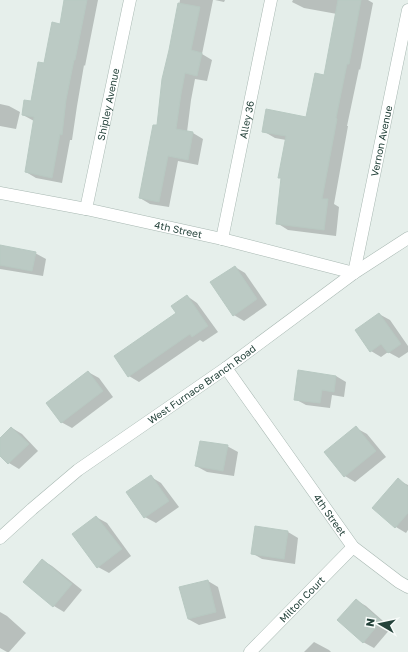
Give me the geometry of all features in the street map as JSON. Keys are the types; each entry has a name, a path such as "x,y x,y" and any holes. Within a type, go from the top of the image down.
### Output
{"street":[{"name":"Shipley Avenue","path":"86,209 130,0"},
{"name":"Alley 36","path":"222,239 271,0"},
{"name":"Vernon Avenue","path":"354,272 408,10"},
{"name":"4th Street","path":"0,193 86,209 222,239 354,272"},
{"name":"West Furnace Branch Road","path":"0,538 78,470 226,368 354,272 408,238"},
{"name":"4th Street","path":"226,368 353,546 408,587"},
{"name":"Milton Court","path":"250,652 353,546"}],"building":[{"path":"64,0 87,0 66,100 62,135 60,134 52,178 25,172 34,117 22,115 24,100 31,101 38,62 44,63 52,22 60,24"},
{"path":"338,0 361,0 349,64 347,64 336,118 322,199 328,199 324,230 276,224 281,178 278,178 286,136 262,132 266,109 306,117 315,73 324,75"},
{"path":"178,3 200,7 191,50 202,53 197,76 185,73 176,129 193,132 188,160 168,156 159,202 139,198 153,125 157,125 162,79"},
{"path":"0,245 36,252 32,271 0,265"},
{"path":"235,266 257,299 233,316 210,282"},
{"path":"187,295 208,326 192,337 190,334 128,377 114,356 176,313 171,306"},
{"path":"379,313 401,344 388,353 381,344 370,352 355,330"},
{"path":"298,370 336,376 334,392 322,390 320,403 294,400"},
{"path":"88,371 103,391 61,423 46,403"},
{"path":"356,426 376,451 344,477 324,452"},
{"path":"11,427 29,444 8,464 0,456 0,438"},
{"path":"200,441 228,445 223,471 195,466"},
{"path":"151,475 169,501 144,518 126,492"},
{"path":"398,478 408,487 408,513 395,528 372,508"},
{"path":"96,516 122,549 97,568 72,534"},
{"path":"255,526 288,531 284,559 251,554"},
{"path":"42,559 72,584 53,607 23,582"},
{"path":"208,580 216,612 188,619 179,587"},
{"path":"356,599 381,621 363,643 337,620"}]}
